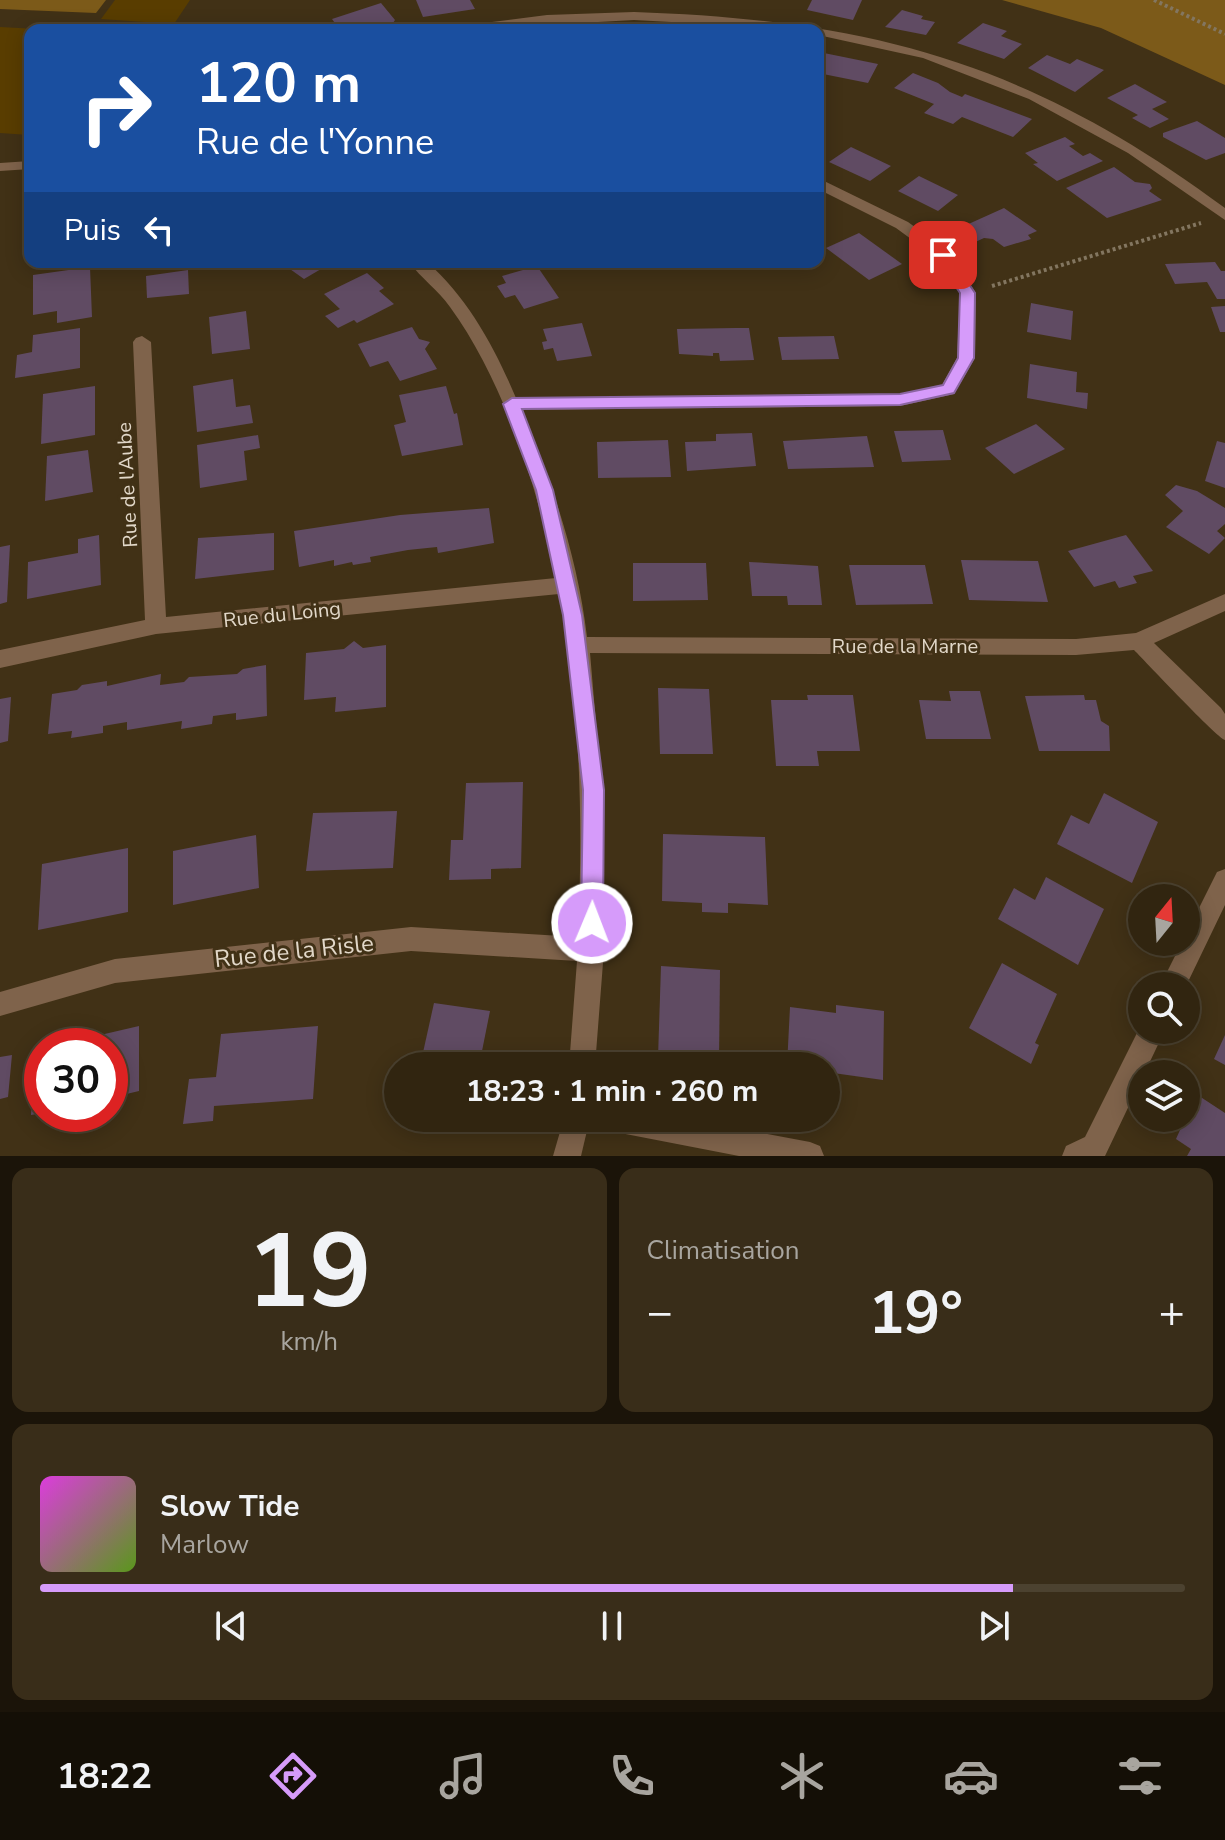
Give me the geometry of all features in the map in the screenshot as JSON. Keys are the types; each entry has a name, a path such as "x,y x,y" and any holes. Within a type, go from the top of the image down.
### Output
{"street":[{"path":"516,24 573,18 652,17 766,24"},
{"path":"824,32 896,47 976,72 1058,107 1130,147 1225,215"},
{"path":"0,167 24,165"},
{"path":"512,404 900,400 948,390 966,358 968,293 943,255 902,225 824,186"},
{"path":"422,268 473,324 512,404 545,490 567,585 593,790 592,950 583,1052"},
{"name":"Rue de l'Aube","path":"142,342 156,626"},
{"name":"Rue du Loing","path":"0,659 156,626 567,585"},
{"name":"Rue de la Marne","path":"577,645 1076,647 1138,641 1225,602"},
{"path":"1138,641 1213,714 1225,731"},
{"path":"1180,972 1225,880"},
{"name":"Rue de la Risle","path":"0,1004 115,971 411,939 592,950"},
{"path":"1076,1156 1095,1147 1145,1044"},
{"path":"567,1156 573,1132"},
{"path":"684,1132 810,1156"}],"path":[{"path":"1154,0 1225,34"},
{"path":"968,293 1210,220"}],"shaded area":[{"path":"0,0 106,0 96,13 0,9"},
{"path":"115,0 190,0 174,24 101,19"},
{"path":"1002,0 1225,0 1225,85 1101,28"},
{"path":"0,27 24,28 24,135 0,133"}],"building":[{"path":"416,0 470,0 475,9 423,17"},
{"path":"812,0 862,0 853,20 807,10"},
{"path":"381,3 395,20 389,24 336,24 332,19"},
{"path":"902,10 935,22 926,35 885,27"},
{"path":"983,23 1007,31 1001,36 1022,44 1004,59 957,43"},
{"path":"824,53 878,64 868,83 824,74"},
{"path":"1047,55 1070,64 1077,59 1104,70 1075,92 1028,68"},
{"path":"913,73 962,97 965,94 1032,119 1013,137 962,117 953,124 924,113 934,104 894,88"},
{"path":"1135,84 1167,102 1152,109 1169,119 1150,128 1132,118 1138,115 1107,98"},
{"path":"1197,121 1225,138 1225,153 1206,160 1163,137 1163,133"},
{"path":"1065,137 1075,144 1069,146 1083,156 1090,153 1103,161 1057,181 1033,164 1038,163 1025,153"},
{"path":"851,147 891,166 870,181 829,162"},
{"path":"1114,167 1135,182 1150,184 1152,188 1149,191 1162,200 1107,218 1066,188"},
{"path":"919,176 958,195 938,211 898,191"},
{"path":"1004,208 1037,231 1028,235 1031,239 1004,247 993,239 984,238 971,244 953,231"},
{"path":"859,233 902,264 869,280 826,248"},
{"path":"1215,262 1221,271 1225,271 1225,299 1217,299 1207,282 1175,284 1165,264"},
{"path":"90,268 92,317 57,323 57,311 33,315 33,275"},
{"path":"288,268 323,268 304,279"},
{"path":"538,268 559,298 524,309 515,295 505,298 497,286 506,283 502,276"},
{"path":"188,270 189,294 147,298 146,276"},
{"path":"367,273 384,288 379,291 394,304 357,323 354,320 338,328 325,316 340,309 324,294"},
{"path":"1031,303 1073,311 1071,340 1027,332"},
{"path":"1225,306 1225,332 1220,332 1211,307"},
{"path":"246,311 250,349 212,354 209,317"},
{"path":"582,323 592,356 557,361 553,348 544,350 542,342 547,341 543,329"},
{"path":"412,327 419,339 430,342 425,349 437,369 400,381 388,361 370,367 358,344"},
{"path":"80,328 80,368 15,378 17,355 32,352 33,335"},
{"path":"749,328 754,360 720,361 719,353 713,353 713,356 679,354 677,329"},
{"path":"834,336 839,359 782,360 778,337"},
{"path":"1030,364 1077,372 1076,392 1088,393 1087,409 1027,398"},
{"path":"233,379 236,407 250,405 253,423 197,432 193,386"},
{"path":"95,386 95,435 41,444 43,394"},
{"path":"446,386 454,414 457,413 463,445 402,456 394,425 406,422 399,395"},
{"path":"1036,424 1065,449 1014,474 985,448"},
{"path":"943,430 951,460 902,462 894,431"},
{"path":"752,433 756,466 687,471 685,442 716,441 716,434"},
{"path":"258,435 260,448 244,451 247,480 200,488 197,445"},
{"path":"867,436 874,467 788,469 783,441"},
{"path":"668,440 671,477 598,478 597,442"},
{"path":"1217,441 1225,443 1225,488 1205,481"},
{"path":"88,450 93,492 45,501 47,456"},
{"path":"1176,485 1197,491 1225,508 1225,524 1217,531 1225,538 1209,554 1166,527 1183,511 1165,495"},
{"path":"489,508 494,543 438,553 437,547 408,550 370,557 371,562 353,565 352,562 334,566 334,560 299,567 294,531 400,515"},
{"path":"274,533 274,570 195,579 198,538"},
{"path":"99,535 101,585 27,599 28,562 78,553 78,539"},
{"path":"1126,535 1153,571 1133,576 1137,583 1119,588 1115,581 1094,587 1068,551"},
{"path":"10,545 7,602 0,604 0,547"},
{"path":"961,560 1038,561 1048,602 969,600"},
{"path":"749,562 818,566 822,605 788,605 787,596 752,596"},
{"path":"633,563 706,563 708,600 633,601"},
{"path":"849,565 925,565 933,604 856,605"},
{"path":"354,641 363,648 386,645 386,707 335,712 336,697 304,700 306,653 344,649"},
{"path":"266,665 267,716 236,720 236,713 213,716 212,724 181,729 182,721 127,730 127,722 103,726 103,733 71,738 72,731 48,734 52,694 77,690 82,685 107,681 107,686 161,674 160,685 184,682 189,677 237,674 243,669"},
{"path":"658,688 709,689 713,754 660,754"},
{"path":"949,691 980,691 991,739 926,739 919,700 951,701"},
{"path":"807,695 853,695 860,751 817,751 819,766 776,766 771,700 808,700"},
{"path":"1084,695 1085,700 1096,700 1101,721 1109,726 1110,751 1039,751 1025,696"},
{"path":"11,697 8,741 0,743 0,699"},
{"path":"523,782 521,868 491,869 491,879 449,880 451,840 463,840 466,783"},
{"path":"1104,793 1158,822 1132,883 1057,844 1071,815 1089,824"},
{"path":"397,811 393,868 306,871 313,813"},
{"path":"663,834 765,837 768,905 728,903 728,913 702,912 702,903 662,901"},
{"path":"256,835 259,888 173,905 173,851"},
{"path":"128,848 128,912 38,930 42,864"},
{"path":"1046,877 1104,909 1078,965 998,919 1014,888 1035,900"},
{"path":"1002,963 1057,994 1035,1043 1039,1045 1031,1064 969,1028"},
{"path":"661,966 720,970 719,1052 658,1052"},
{"path":"434,1003 490,1011 482,1052 423,1052"},
{"path":"836,1005 884,1011 883,1080 840,1074 840,1052 788,1052 790,1007 836,1013"},
{"path":"139,1026 139,1091 128,1094 128,1029"},
{"path":"318,1026 313,1099 214,1106 213,1121 183,1124 189,1079 216,1077 221,1034"},
{"path":"1225,1035 1225,1065 1214,1059"},
{"path":"12,1055 8,1097 0,1099 0,1057"},
{"path":"1200,1097 1225,1113 1225,1156 1187,1156 1191,1149 1176,1139 1179,1132 1200,1132"}],"route":[{"path":"592,923 593,790 577,645 545,490 512,404 900,400 948,390 966,358 968,293 943,255"}]}
